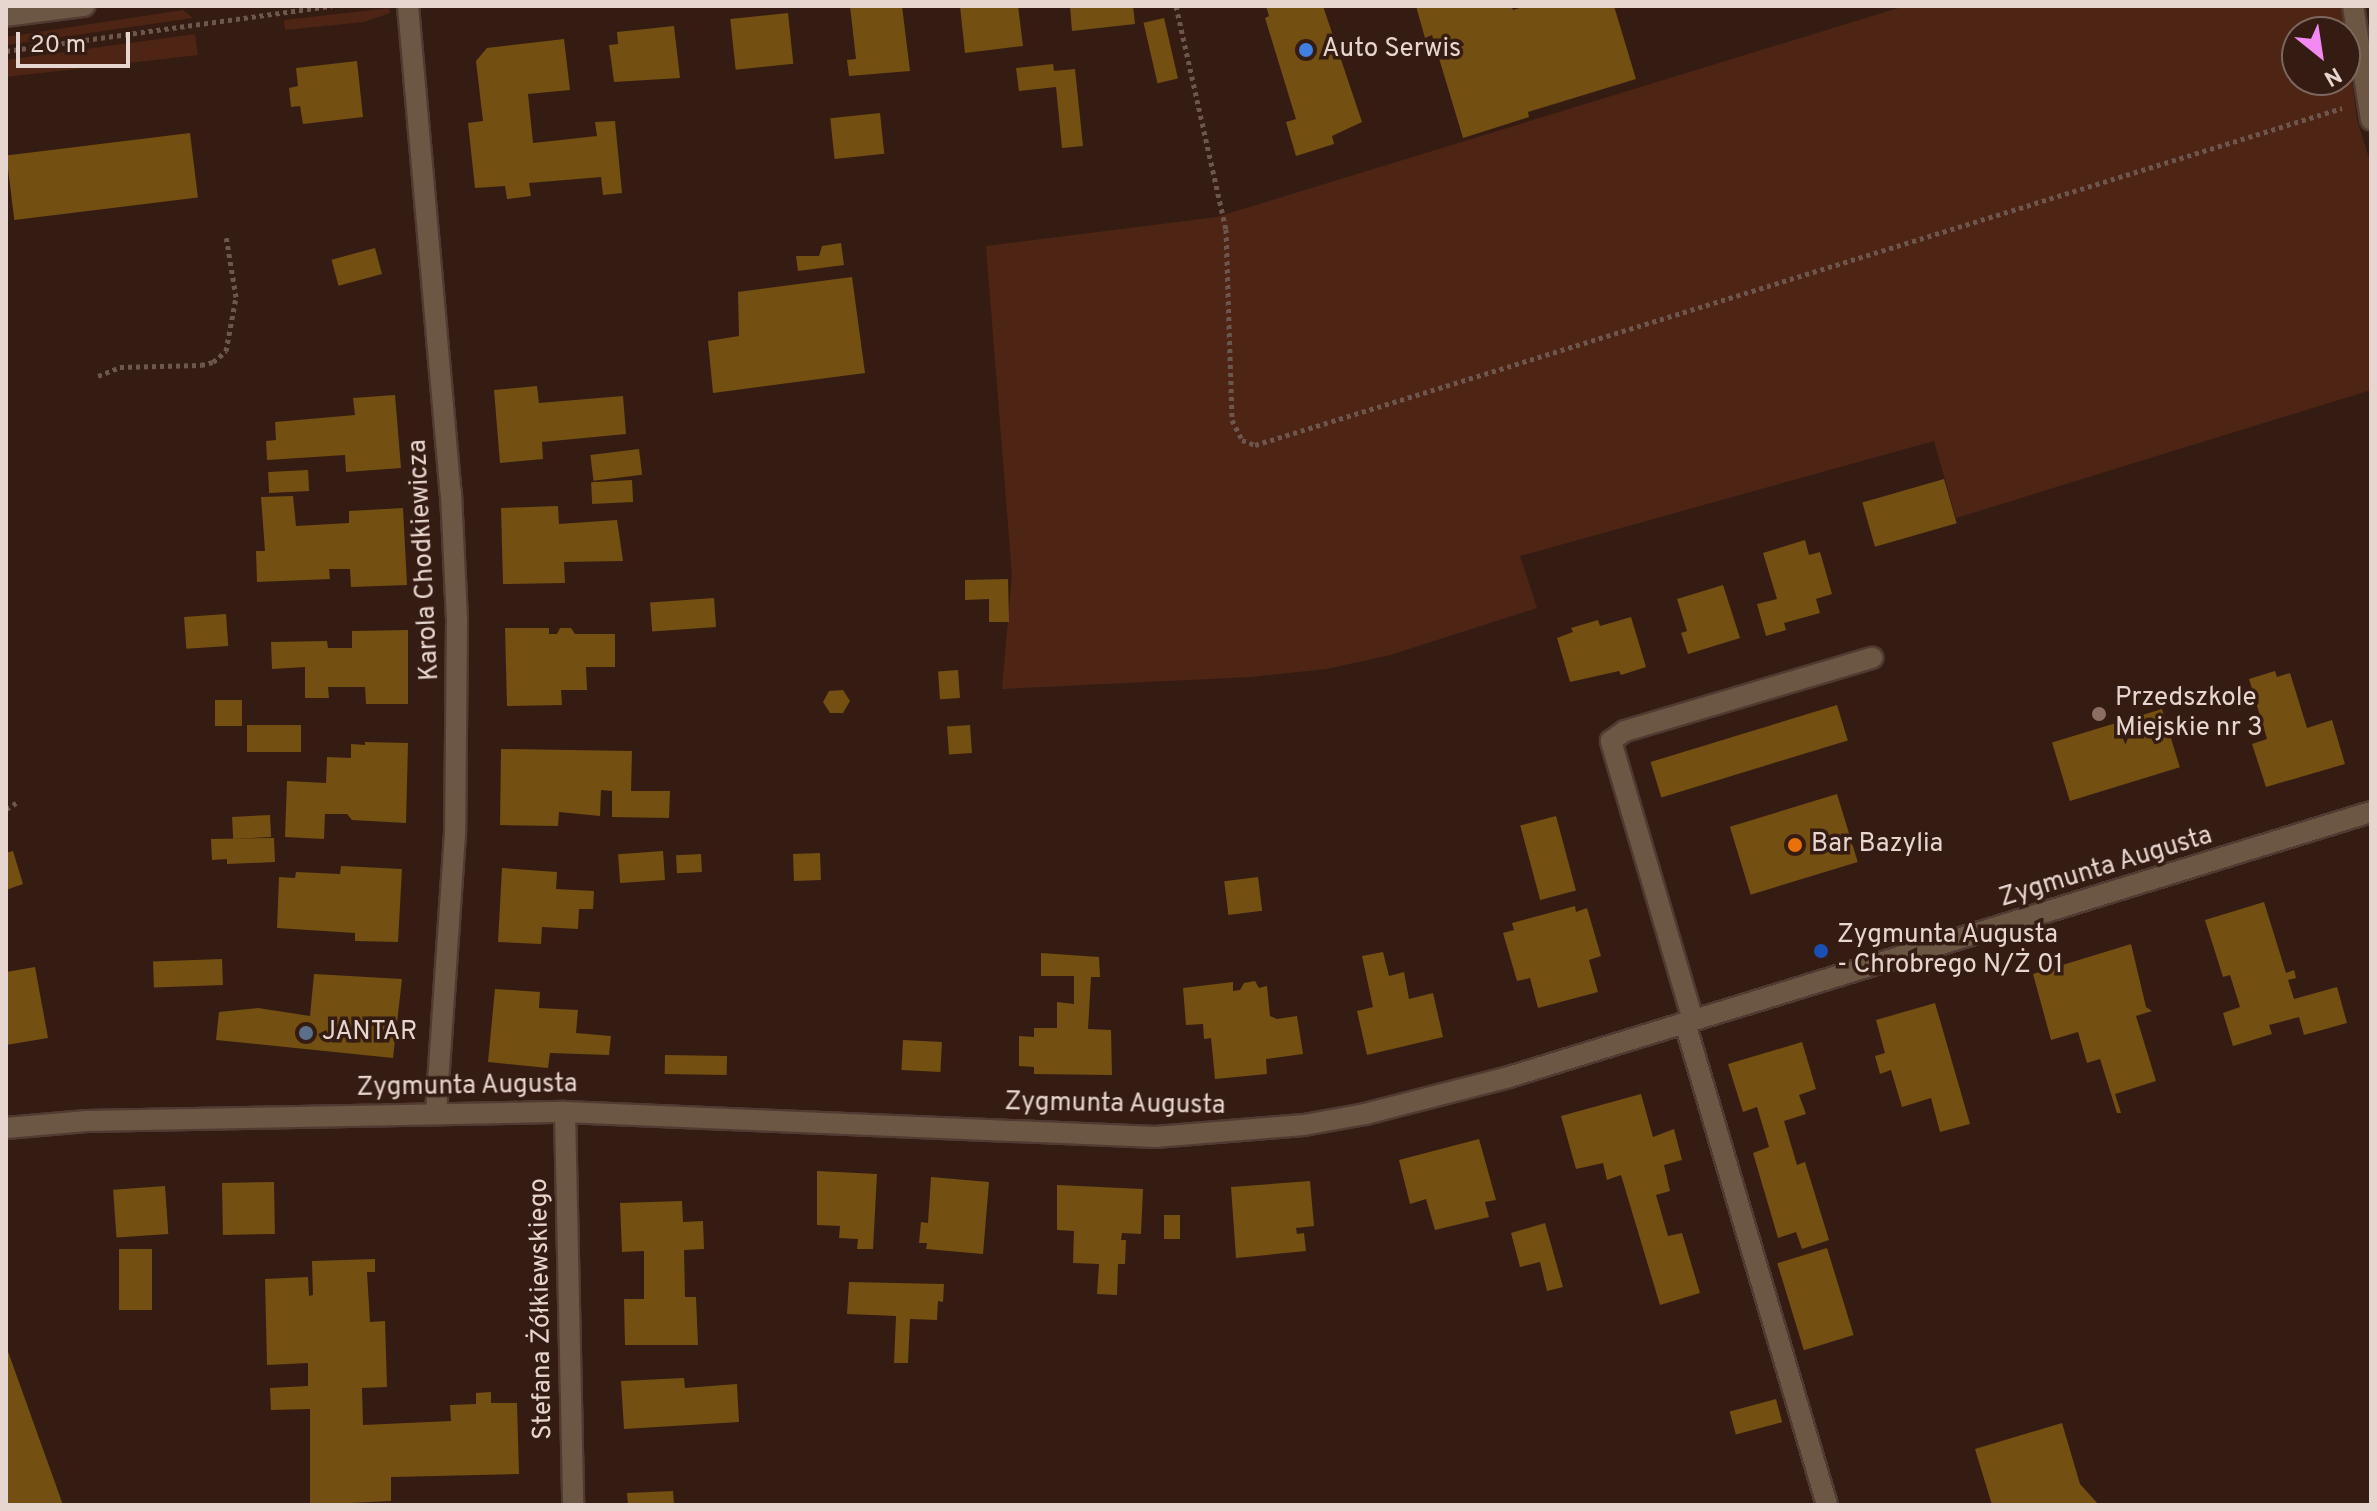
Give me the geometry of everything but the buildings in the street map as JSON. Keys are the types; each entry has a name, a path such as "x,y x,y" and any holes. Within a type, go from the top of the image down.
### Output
{"street":[{"path":"6,16 84,6"},
{"name":"Karola Chodkiewicza","path":"408,6 449,470 457,619 455,834 436,1113"},
{"path":"2353,6 2371,120"},
{"path":"1827,1505 1611,741 1625,731 1872,658"},
{"name":"Zygmunta Augusta","path":"6,1128 87,1121 565,1112 1118,1136 1214,1135 1365,1114 1509,1077 2371,812"},
{"name":"Stefana Żółkiewskiego","path":"565,1112 573,1505"}],"path":[{"path":"6,51 332,6"},
{"path":"1176,6 1226,229 1232,420 1242,440 1255,445 2349,106"},
{"path":"98,376 130,366 201,365 213,362 226,351 236,297 226,236"},
{"path":"6,809 16,803"}],"shaded area":[{"path":"1905,6 2342,6 2343,16 2281,16 2281,96 2354,96 2357,119 2371,165 2371,390 1956,518 1934,441 1520,556 1537,608 1390,655 1326,669 1250,677 1002,689 1012,575 986,246 1217,217"},
{"path":"389,8 390,13 364,22 285,30 284,20"},
{"path":"183,10 193,18 6,45 6,37"},
{"path":"195,34 198,55 6,77 6,60"}],"place":[{"name":"Auto Serwis","path":"1306,50"},
{"name":"Przedszkole Miejskie nr 3","path":"2099,714"},
{"name":"Bar Bazylia","path":"1795,845"},
{"name":"Zygmunta Augusta - Chrobrego N/Ż 01","path":"1821,951"},
{"name":"JANTAR","path":"306,1033"}]}
